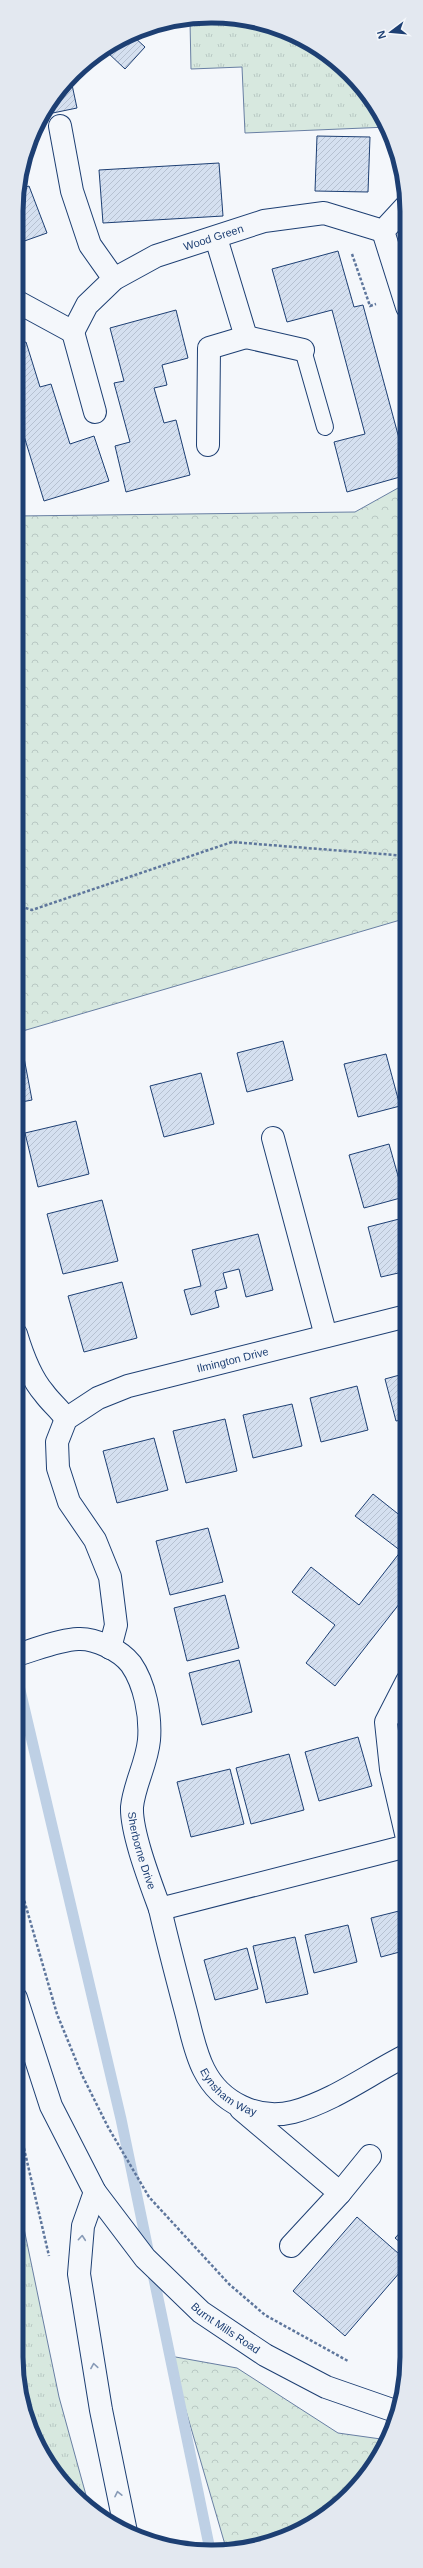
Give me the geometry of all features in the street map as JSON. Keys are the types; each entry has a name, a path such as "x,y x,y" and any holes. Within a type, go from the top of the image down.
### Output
{"street":[{"path":"60,126 72,191 90,245 114,279"},
{"name":"Wood Green","path":"73,332 86,305 114,279 156,256 264,222 324,213 383,231"},
{"path":"400,213 383,231 400,286"},
{"path":"216,238 246,337"},
{"path":"23,305 73,332 96,412"},
{"path":"208,445 209,348 246,337 303,350"},
{"path":"273,1138 326,1336"},
{"name":"Ilmington Drive","path":"66,1419 98,1398 128,1386 400,1318"},
{"path":"23,1357 43,1393 60,1409 66,1419 57,1442 58,1468 69,1502 95,1540 110,1577 116,1625 110,1648"},
{"name":"Sherborne Drive","path":"23,1653 76,1639 90,1640 110,1648 131,1664 143,1692 149,1716 149,1740 146,1758 132,1808 138,1844 160,1910"},
{"path":"400,1695 386,1722 391,1769 400,1808"},
{"path":"160,1910 400,1848"},
{"name":"Eynsham Way","path":"160,1910 194,2044 204,2071 222,2094 240,2108 273,2113 291,2112 337,2094 400,2059"},
{"name":"Burnt Mills Road","path":"23,2020 51,2106 95,2192 145,2258 202,2312 265,2355 326,2387 392,2410"},
{"path":"240,2108 340,2192"},
{"path":"291,2246 340,2192 370,2156"},
{"path":"95,2192 83,2226 79,2274 101,2410 124,2524"}],"lane":[{"path":"303,350 325,427"}],"path":[{"path":"350,248 370,306 400,303"},
{"path":"23,907 32,910 232,842 400,855"},
{"path":"23,1896 57,2014 82,2075 108,2127 149,2197 229,2284 265,2315 354,2364"}],"green space":[{"path":"224,23 260,29 295,42 306,48 336,70 361,97 381,127 245,133 242,67 191,69 190,24"},
{"path":"400,487 400,920 23,1031 23,516 355,512"},
{"path":"23,2224 59,2397 87,2498 70,2481 48,2451 37,2429 29,2405 23,2369"},
{"path":"170,2356 237,2368 338,2433 381,2439 361,2471 345,2490 306,2520 284,2531 260,2539 225,2545"}],"building":[{"path":"136,38 145,47 125,69 109,54"},
{"path":"72,85 77,108 50,113"},
{"path":"317,136 370,137 368,192 315,191"},
{"path":"219,163 223,216 103,223 99,170"},
{"path":"29,186 47,233 23,242 23,199 25,188"},
{"path":"338,251 354,307 363,305 400,442 400,477 347,492 334,442 365,434 332,310 287,322 272,269"},
{"path":"176,310 188,358 162,365 167,385 154,388 164,423 176,420 190,475 126,492 115,446 130,442 114,383 124,381 110,328"},
{"path":"26,342 40,387 51,384 70,444 94,436 109,481 44,501 23,433 23,343"},
{"path":"283,1041 293,1080 247,1092 237,1053"},
{"path":"23,1052 32,1100 23,1102"},
{"path":"386,1054 400,1106 358,1117 344,1064"},
{"path":"201,1073 214,1124 164,1137 150,1086"},
{"path":"76,1121 89,1174 38,1187 25,1133"},
{"path":"389,1144 400,1183 400,1198 364,1208 349,1155"},
{"path":"102,1200 118,1261 63,1274 47,1214"},
{"path":"400,1219 400,1273 381,1277 368,1227"},
{"path":"258,1234 273,1290 246,1297 239,1269 223,1273 227,1288 215,1291 219,1307 191,1315 184,1290 201,1286 192,1250"},
{"path":"122,1282 137,1338 84,1352 68,1296"},
{"path":"400,1375 400,1420 396,1421 385,1379"},
{"path":"357,1386 368,1430 321,1442 310,1398"},
{"path":"292,1404 302,1446 253,1458 243,1415"},
{"path":"225,1419 237,1471 186,1483 173,1431"},
{"path":"154,1438 168,1490 117,1503 103,1451"},
{"path":"373,1494 400,1515 400,1550 355,1516"},
{"path":"208,1528 223,1582 170,1595 156,1541"},
{"path":"400,1552 400,1603 335,1686 306,1663 335,1625 292,1592 311,1567 359,1605"},
{"path":"225,1595 239,1648 187,1661 174,1608"},
{"path":"239,1660 252,1712 202,1725 189,1673"},
{"path":"358,1737 372,1786 319,1801 305,1752"},
{"path":"289,1754 304,1810 251,1824 236,1768"},
{"path":"230,1769 244,1824 191,1837 177,1782"},
{"path":"400,1911 400,1952 381,1957 371,1918"},
{"path":"348,1925 357,1962 314,1973 305,1935"},
{"path":"295,1937 308,1994 266,2003 253,1946"},
{"path":"247,1948 258,1989 215,2000 204,1960"},
{"path":"357,2217 400,2255 400,2272 345,2336 293,2291"},
{"path":"400,2233 400,2242 395,2238"}],"waterway":[{"path":"23,1703 121,2119 209,2545"}]}
